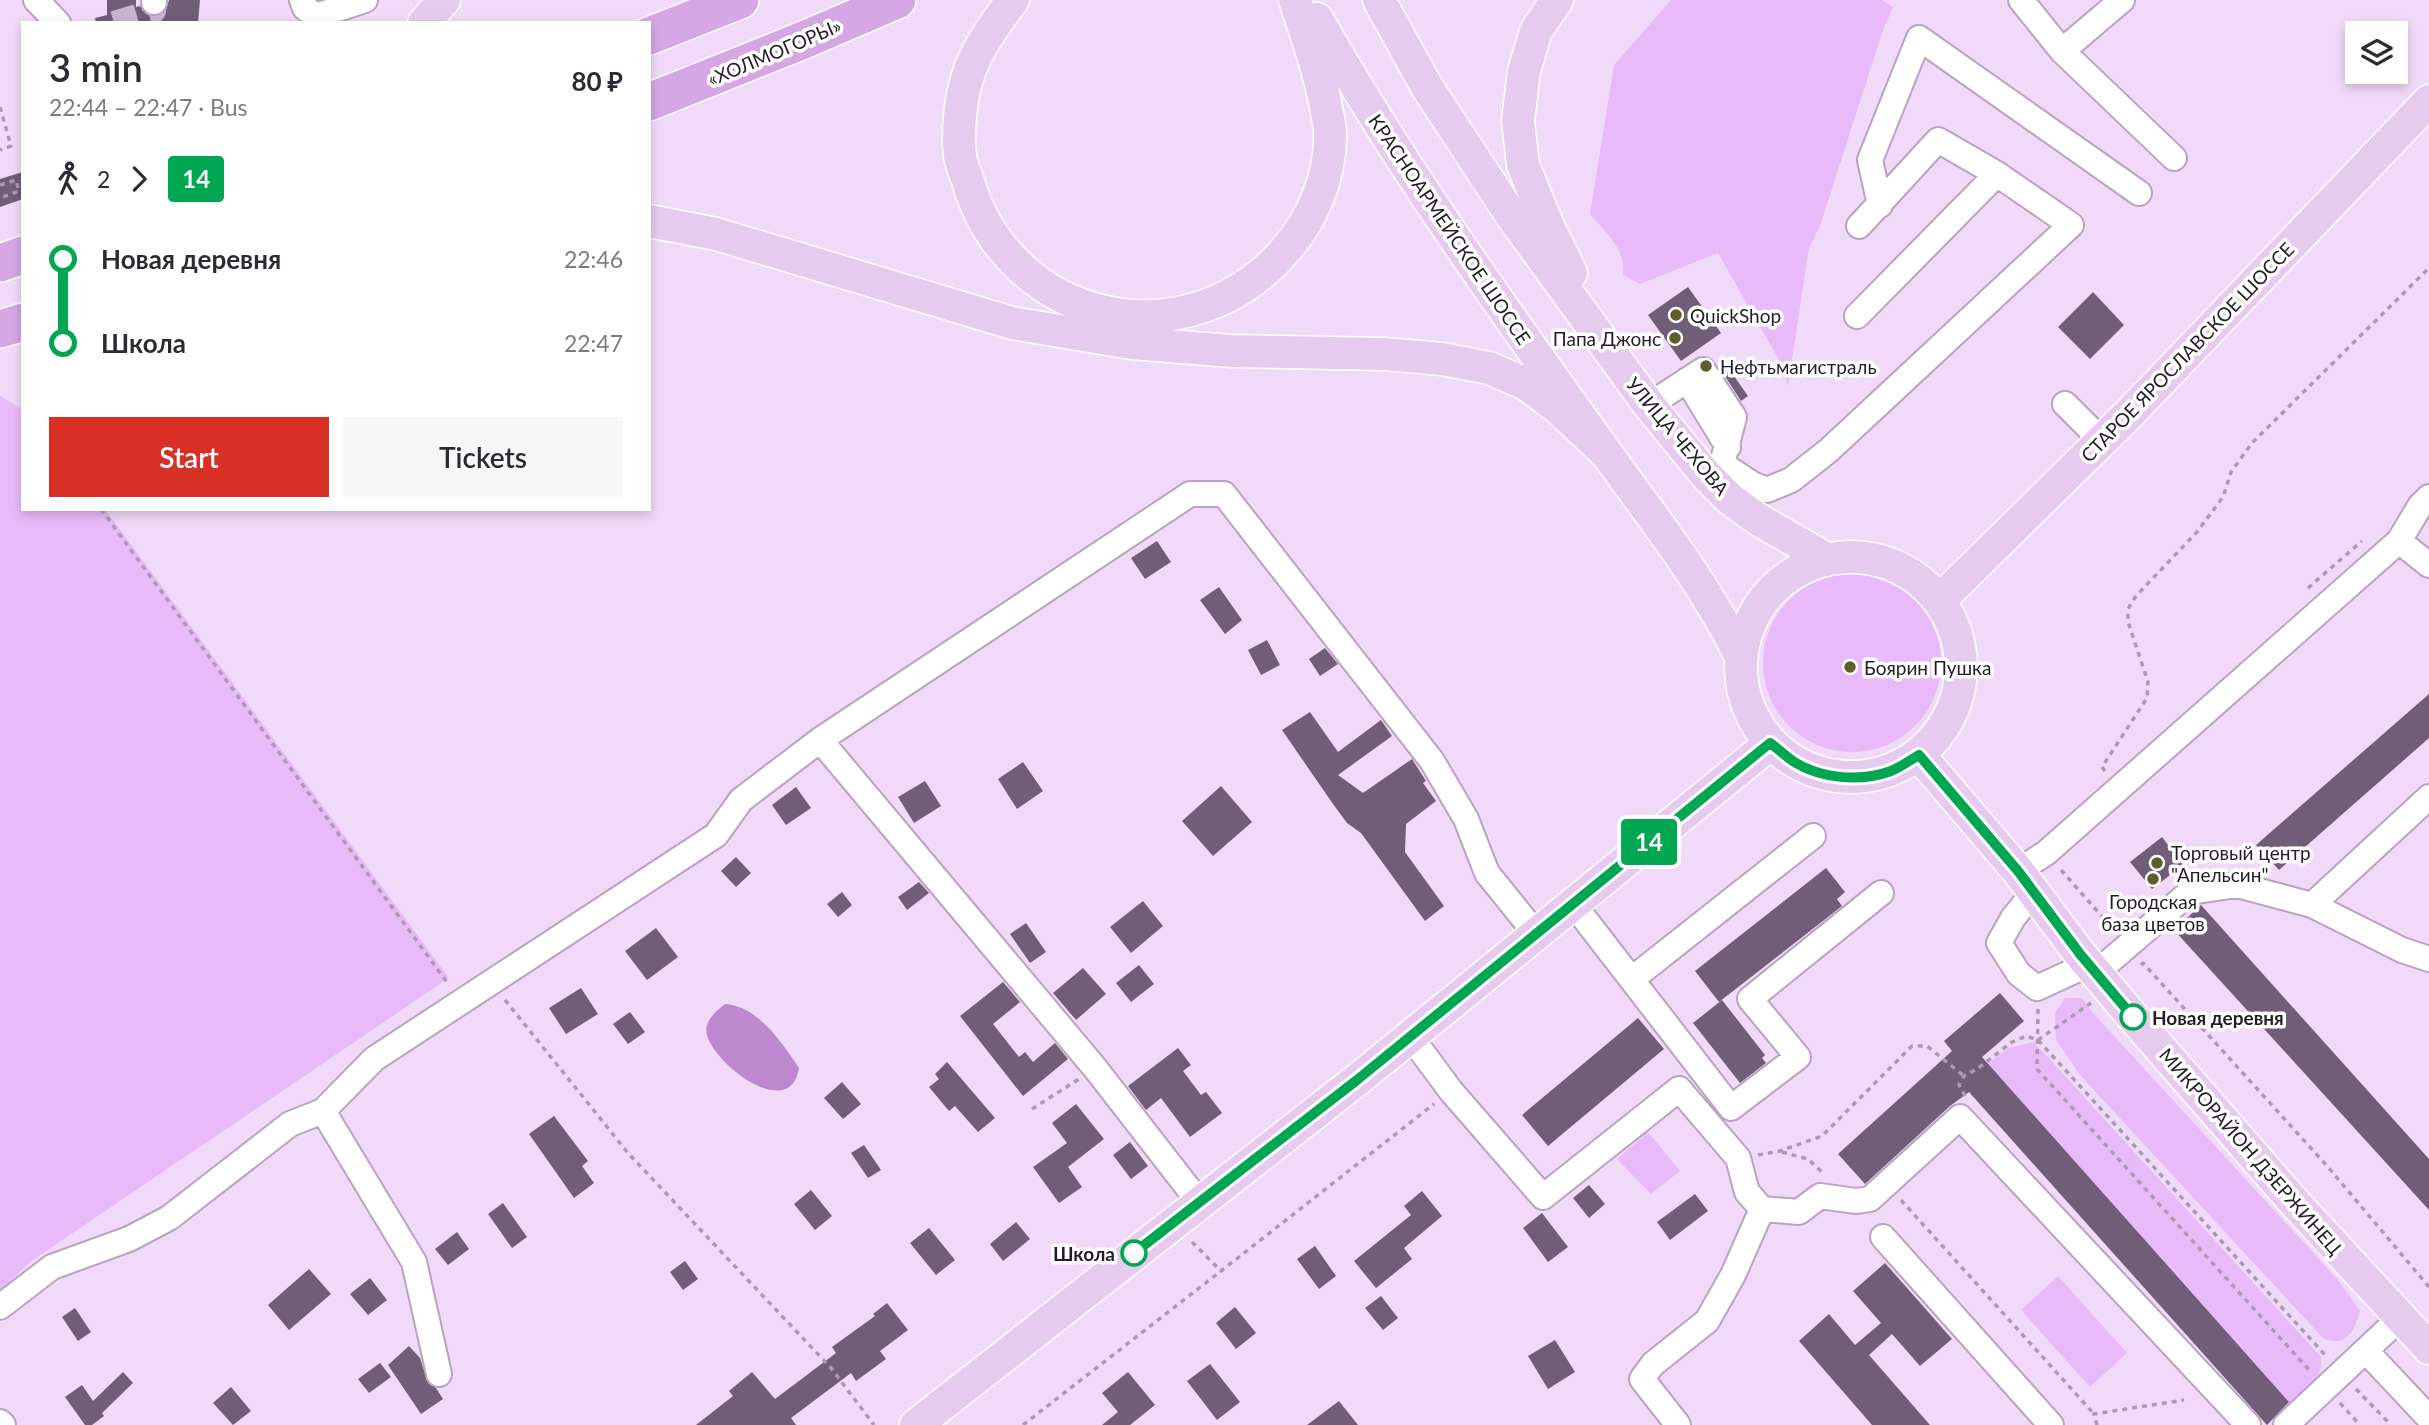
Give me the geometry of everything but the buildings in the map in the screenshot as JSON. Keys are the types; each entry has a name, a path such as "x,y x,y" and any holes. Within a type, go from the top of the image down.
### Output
{"highway":[{"path":"651,35 740,0"},
{"name":"«ХОЛМОГОРЫ»","path":"651,101 897,0"},
{"path":"0,263 21,255"},
{"path":"0,329 21,323"}],"main road":[{"path":"426,21 444,0"},
{"path":"1013,0 988,32 970,69 961,114 960,156 975,207 1000,248 1037,283 1079,305 1128,317 1176,314 1217,301 1248,285 1296,239 1314,209 1325,174 1330,132 1319,71 1296,0"},
{"name":"КРАСНОАРМЕЙСКОЕ ШОССЕ","path":"1306,0 1359,94 1451,234 1605,452"},
{"path":"1379,0 1427,87 1511,215 1608,349"},
{"path":"1557,0 1536,31 1524,71 1518,121 1523,164 1548,226 1608,349"},
{"name":"СТАРОЕ ЯРОСЛАВСКОЕ ШОССЕ","path":"1940,600 2102,441 2429,100"},
{"path":"651,221 716,234 1012,323 1131,343 1231,351 1384,354 1442,359 1489,368 1526,384 1559,408 1605,452 1705,593 1741,657"},
{"name":"УЛИЦА ЧЕХОВА","path":"1608,349 1649,405 1719,462 1730,499 1759,520 1825,558"},
{"path":"1868,557 1909,571 1940,600 1959,639 1962,682 1948,722 1919,755 1891,771 1859,778 1827,775 1806,767 1796,763 1770,743 1753,718 1742,688 1741,657 1749,623 1767,594 1793,572 1825,558 1868,557"},
{"path":"915,1425 1411,1037 1770,743"},
{"name":"МИКРОРАЙОН ДЗЕРЖИНЕЦ","path":"1919,755 2026,882 2093,969 2294,1202 2429,1348"}],"street":[{"path":"36,0 56,21"},
{"path":"302,0 305,8 316,16 365,0"},
{"path":"2021,0 2062,51 2174,158"},
{"path":"2062,51 2122,0"},
{"path":"1880,205 1870,160 1919,38 2139,193"},
{"path":"1649,405 1695,375 1719,462 1752,484 1767,490 1791,481 1828,451 2071,225 1997,174 1938,141 1859,226"},
{"path":"1857,316 1997,174"},
{"path":"2065,404 2102,441"},
{"path":"0,1307 52,1267 129,1239 169,1218 290,1124 323,1111 374,1059 716,835 741,800 820,740 1190,494 1224,494 1432,761 1466,820 1487,873 1537,935"},
{"path":"2429,497 2420,506 2399,541 2046,853 2026,882 2013,918 1999,943 2019,974 2037,988 2135,954 2190,892 2237,885 2312,905 2402,950 2429,959"},
{"path":"2399,541 2429,565"},
{"path":"820,740 1095,1068 1199,1202"},
{"path":"2312,905 2429,797"},
{"path":"1632,979 1813,836"},
{"path":"1574,905 1731,1108 1798,1057 1750,999 1881,893"},
{"path":"1411,1037 1451,1091 1543,1196 1679,1088 1738,1158 1747,1192 1762,1209 1800,1212 1820,1196 1856,1202 1870,1199 1960,1117 2248,1425"},
{"path":"323,1111 414,1262 439,1374"},
{"path":"1678,1425 1642,1379 1653,1364 1707,1321 1733,1275 1762,1209"},
{"path":"1882,1237 2051,1425"},
{"path":"2286,1425 2400,1318"},
{"path":"2366,1351 2429,1418"}],"path":[{"path":"0,107 11,146 0,150"},
{"path":"0,185 16,180 19,191 3,197"},
{"path":"2119,789 2102,767 2147,698 2148,682 2127,622 2128,608 2197,532 2226,491 2231,472 2252,443 2429,268"},
{"path":"102,511 454,992 490,995 506,1000 628,1153 831,1368 874,1425"},
{"path":"2046,853 2328,1167 2429,1287"},
{"path":"2135,954 2135,970"},
{"path":"2037,988 2037,1069 2334,1381 2391,1425"},
{"path":"2038,1040 2091,1003"},
{"path":"1960,1117 1966,1099 1959,1085 1964,1076 2012,1042 2026,1036 2038,1040 2334,1381 2360,1425"},
{"path":"1738,1158 1780,1151 1822,1136 1912,1046 1927,1046 1964,1076"},
{"path":"1032,1109 1095,1068"},
{"path":"1023,1425 1451,1091"},
{"path":"1886,1185 2094,1414 2098,1425"},
{"path":"1191,1241 1221,1270"},
{"path":"2094,1414 2184,1400"}],"shaded area":[{"path":"1671,0 1882,0 1893,7 1883,30 1820,226 1809,248 1788,386 1781,363 1718,253 1640,284 1623,275 1618,249 1590,214 1614,65"},
{"path":"0,396 21,408 21,511 106,511 449,978 30,1262 0,1291"},
{"path":"1852,574 1886,580 1915,600 1935,629 1941,663 1935,697 1915,726 1886,746 1852,752 1818,746 1789,726 1769,697 1763,663 1769,629 1789,600 1818,580"},
{"path":"2065,998 2082,998 2339,1281 2360,1311 2348,1336 2338,1341 2323,1338 2081,1076 2056,1040 2055,1013"},
{"path":"725,1004 748,1011 777,1037 799,1068 793,1084 782,1090 768,1089 752,1083 723,1060 713,1047 706,1030 711,1017"},
{"path":"2034,1042 2321,1357 2316,1379 2290,1404 1987,1064 2009,1048"},
{"path":"1648,1132 1680,1171 1651,1194 1617,1159"},
{"path":"2058,1276 2127,1353 2090,1387 2021,1310"}],"tunnel":[{"path":"121,21 154,11 154,2"}],"bus line":[{"name":"14","path":"1134,1253 1357,1080 1770,743 1796,763 1827,775 1859,778 1891,771 1919,755 2018,871 2080,954 2133,1017"}],"place":[{"name":"QuickShop","path":"1676,315"},
{"name":"Папа Джонс","path":"1675,338"},
{"name":"Нефтьмагистраль","path":"1706,366"},
{"name":"Боярин Пушка","path":"1850,667"},
{"name":"Торговый центр \"Апельсин\"","path":"2157,863"},
{"name":"Городская база цветов","path":"2153,879"},
{"name":"Новая деревня","path":"2133,1017"},
{"name":"Школа","path":"1134,1253"}]}
